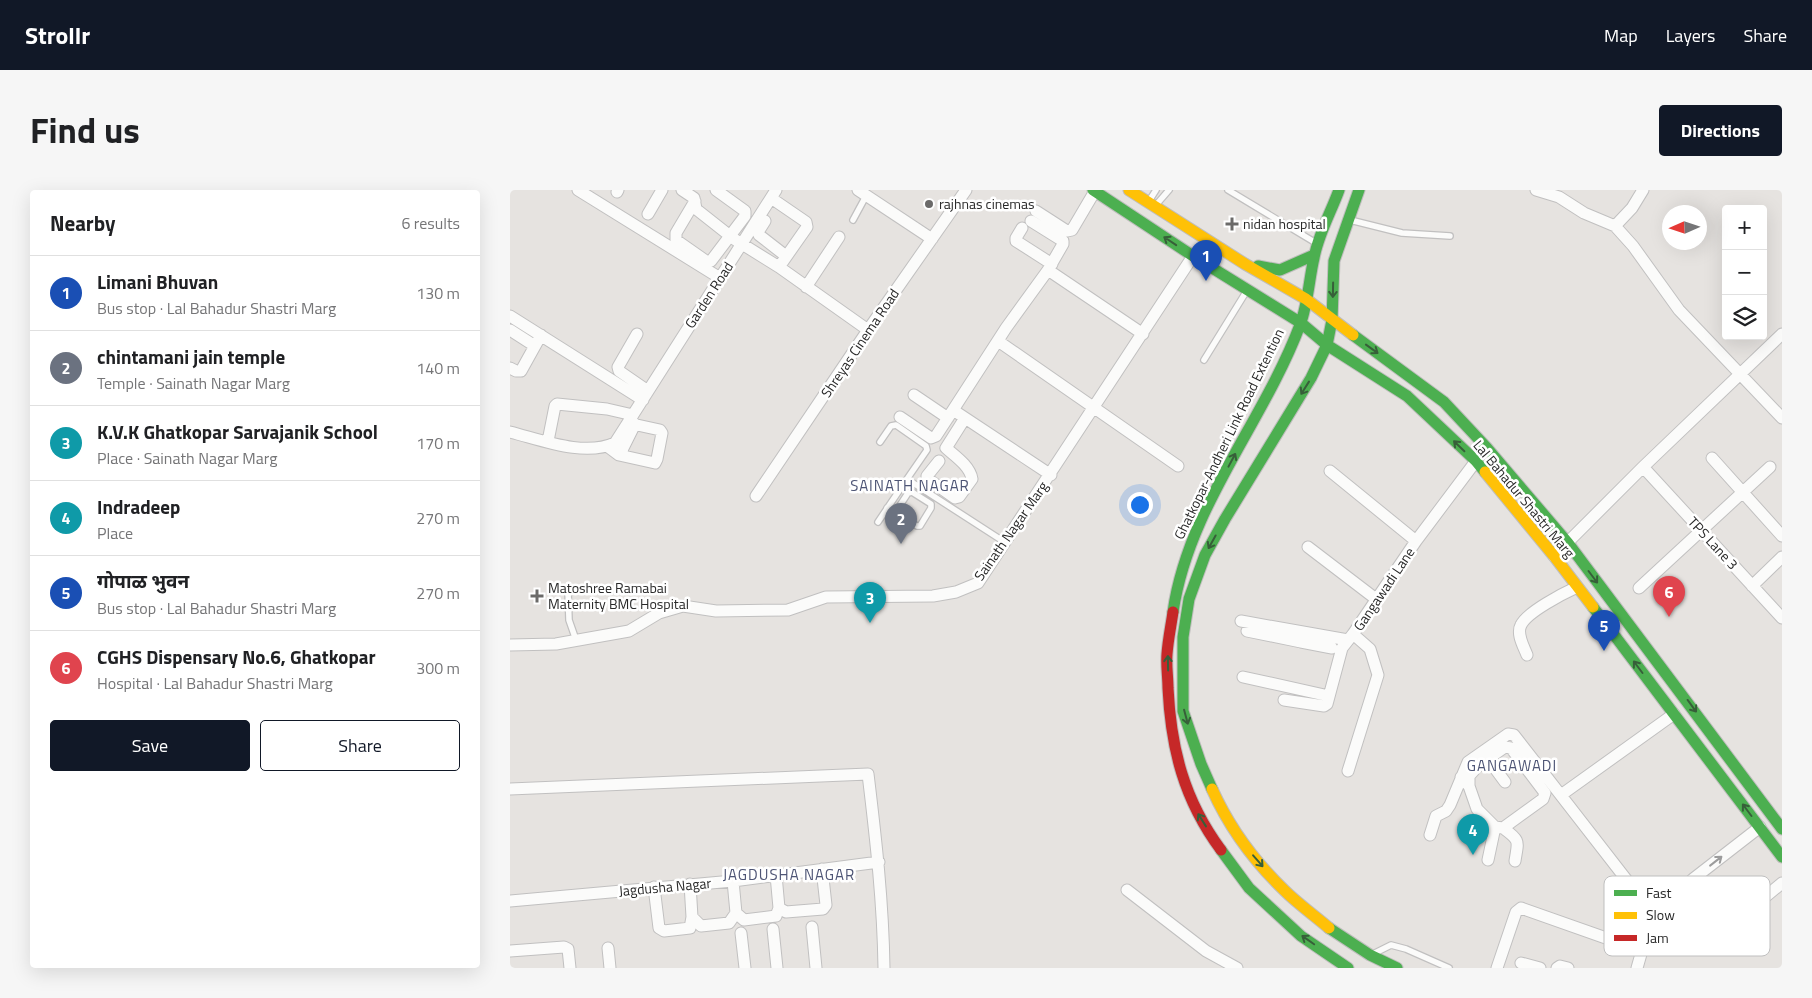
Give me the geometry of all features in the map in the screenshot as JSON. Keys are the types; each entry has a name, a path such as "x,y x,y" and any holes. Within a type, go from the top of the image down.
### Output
{"main road":[{"name":"Lal Bahadur Shastri Marg","path":"1129,190 1245,264 1306,299 1444,402 1487,448 1568,543 1782,829"},
{"name":"Ghatkopar-Andheri Link Road Extention","path":"1339,190 1316,250 1301,323 1277,377 1206,509 1186,556 1176,591 1167,654 1173,744 1180,772 1197,812 1218,846 1249,888 1301,936 1348,968"},
{"path":"1359,190 1334,261 1332,320 1327,345 1311,378 1224,519 1205,555 1189,599 1183,637 1183,711 1201,764 1219,804 1246,847 1284,890 1330,929 1370,955 1397,968"},
{"name":"Lal Bahadur Shastri Marg","path":"1094,191 1193,256 1301,323 1327,345 1407,396 1476,462 1554,556 1782,857"},
{"path":"1327,221 1347,224"},
{"path":"1245,264 1280,270 1316,250"},
{"path":"1206,509 1224,519"}],"street":[{"path":"578,190 720,278"},
{"path":"648,214 662,190"},
{"path":"682,190 694,198 696,210 742,244 779,267 868,330"},
{"path":"695,201 676,233 676,240 706,261 711,261 745,216 744,211 716,190"},
{"name":"Shreyas Cinema Road","path":"756,496 868,330 966,190"},
{"path":"1536,190 1559,197 1584,213 1615,226 1633,246 1680,310 1782,418"},
{"path":"1615,226 1632,208 1643,190"},
{"path":"1030,220 1067,231 1072,230 1094,191"},
{"path":"862,193 932,239"},
{"path":"779,267 807,227 806,222 775,197 758,232 759,236 786,256"},
{"name":"Garden Road","path":"632,421 646,395 720,278 775,197"},
{"path":"900,417 931,438 936,436 998,341 1050,267 1063,241 1030,220"},
{"path":"1030,220 1016,238 1016,241 1143,334"},
{"path":"806,287 839,237"},
{"name":"Sainath Nagar Marg","path":"510,645 556,644 629,631 659,614 683,606 716,611 788,610 826,597 933,596 956,592 978,584 1193,256"},
{"path":"510,316 541,336 646,395"},
{"path":"510,330 535,346"},
{"path":"637,334 618,367 619,371 646,395"},
{"path":"1554,556 1782,334"},
{"path":"510,368 520,371 541,336"},
{"path":"998,341 1178,466"},
{"path":"914,395 950,414 966,418 1051,474"},
{"path":"548,441 557,404 606,409 632,421 660,430 662,433 655,463 621,455 607,446"},
{"path":"939,461 928,476 928,479 955,498 959,497 972,479 971,474 960,460 946,448 966,418"},
{"path":"510,432 576,448 590,449 615,443 632,421"},
{"path":"621,455 632,421"},
{"name":"Gangawadi Lane","path":"1348,772 1378,675 1370,649 1350,637 1416,541 1487,448"},
{"path":"1712,458 1782,536"},
{"path":"1639,588 1770,467"},
{"name":"TPS Lane 3","path":"1643,468 1782,618"},
{"path":"1330,471 1416,541"},
{"path":"1308,547 1376,599"},
{"path":"1752,586 1782,557"},
{"path":"1527,656 1520,634 1520,625 1531,614 1558,596 1577,587"},
{"path":"1241,621 1253,629 1302,637 1350,637"},
{"path":"1302,637 1332,648"},
{"path":"1284,700 1324,706 1327,704 1342,648 1350,637"},
{"path":"1243,677 1329,696"},
{"path":"1561,795 1674,714"},
{"path":"1430,835 1436,816 1446,811 1450,805 1468,762 1508,734 1514,735 1624,876"},
{"path":"1508,747 1510,735"},
{"path":"1508,747 1505,747 1479,765 1469,776 1477,809 1518,841 1515,861"},
{"path":"1488,860 1499,828 1543,799 1545,793 1511,748 1508,747"},
{"path":"1488,759 1505,782"},
{"path":"510,789 868,774 879,862 883,911 884,968"},
{"path":"1461,777 1470,786"},
{"path":"1697,876 1760,828"},
{"name":"Jagdusha Nagar","path":"510,901 733,881 879,862"},
{"path":"779,908 786,912 823,909 826,905 822,870"},
{"path":"736,913 744,920 776,916 779,908 776,875"},
{"path":"692,917 701,926 729,923 736,913 733,881"},
{"path":"1770,893 1782,883"},
{"path":"654,887 658,928 664,931 690,928 692,917 690,884"},
{"path":"1127,890 1206,951 1237,968"},
{"path":"1497,968 1516,912 1521,908 1604,937"},
{"path":"812,927 816,968"},
{"path":"773,929 778,968"},
{"path":"741,933 745,968"},
{"path":"510,951 564,947 568,949 570,968"},
{"path":"608,948 610,968"},
{"path":"1521,963 1540,968"},
{"path":"1557,968 1560,966 1568,968"}],"lane":[{"path":"1151,205 1156,190"},
{"path":"1151,205 1169,190"},
{"path":"1228,190 1316,250"},
{"path":"853,220 862,193"},
{"path":"1347,224 1402,233 1450,236"},
{"path":"1204,360 1247,290"},
{"path":"878,522 927,450 926,446 896,425 891,426 880,442"},
{"path":"907,478 1006,543"},
{"path":"887,508 895,513 916,526 920,526 931,508 930,504 912,492 908,493 895,513"},
{"path":"568,591 569,620 576,640"},
{"path":"1370,955 1391,945 1406,949 1449,968"}],"traffic: fast":[{"path":"1093,190 1193,256 1301,323 1327,345 1407,396 1476,461 1485,472"},
{"path":"1173,612 1181,574 1194,537 1228,466 1285,361 1300,325 1305,309 1316,249 1339,190"},
{"path":"1212,789 1201,764 1183,711 1183,637 1189,599 1205,555 1311,378 1327,345 1332,320 1334,261 1359,190"},
{"path":"1258,266 1280,270 1314,255"},
{"path":"1353,335 1444,402 1487,448 1568,543 1782,829"},
{"path":"1593,607 1782,857"},
{"path":"1221,850 1249,888 1301,936 1348,968"},
{"path":"1329,928 1370,955 1397,968"}],"traffic: slow":[{"path":"1129,190 1245,264 1306,299 1353,335"},
{"path":"1485,472 1593,607"},
{"path":"1212,789 1226,817 1263,868 1289,895 1329,928"}],"traffic: jam":[{"path":"1173,612 1167,662 1172,732 1176,753 1189,793 1208,831 1221,850"}],"place":[{"name":"rajhnas cinemas","path":"929,204"},
{"name":"nidan hospital","path":"1232,224"},
{"name":"Limani Bhuvan","path":"1206,281"},
{"name":"chintamani jain temple","path":"901,544"},
{"name":"Matoshree Ramabai Maternity BMC Hospital","path":"537,596"},
{"name":"CGHS Dispensary No.6, Ghatkopar","path":"1669,617"},
{"name":"K.V.K Ghatkopar Sarvajanik School","path":"870,623"},
{"name":"गोपाळ भुवन","path":"1604,651"},
{"name":"Indradeep","path":"1473,855"}],"district":[{"name":"SAINATH NAGAR","path":"910,486"},
{"name":"GANGAWADI","path":"1512,766"},
{"name":"JAGDUSHA NAGAR","path":"789,875"}]}
